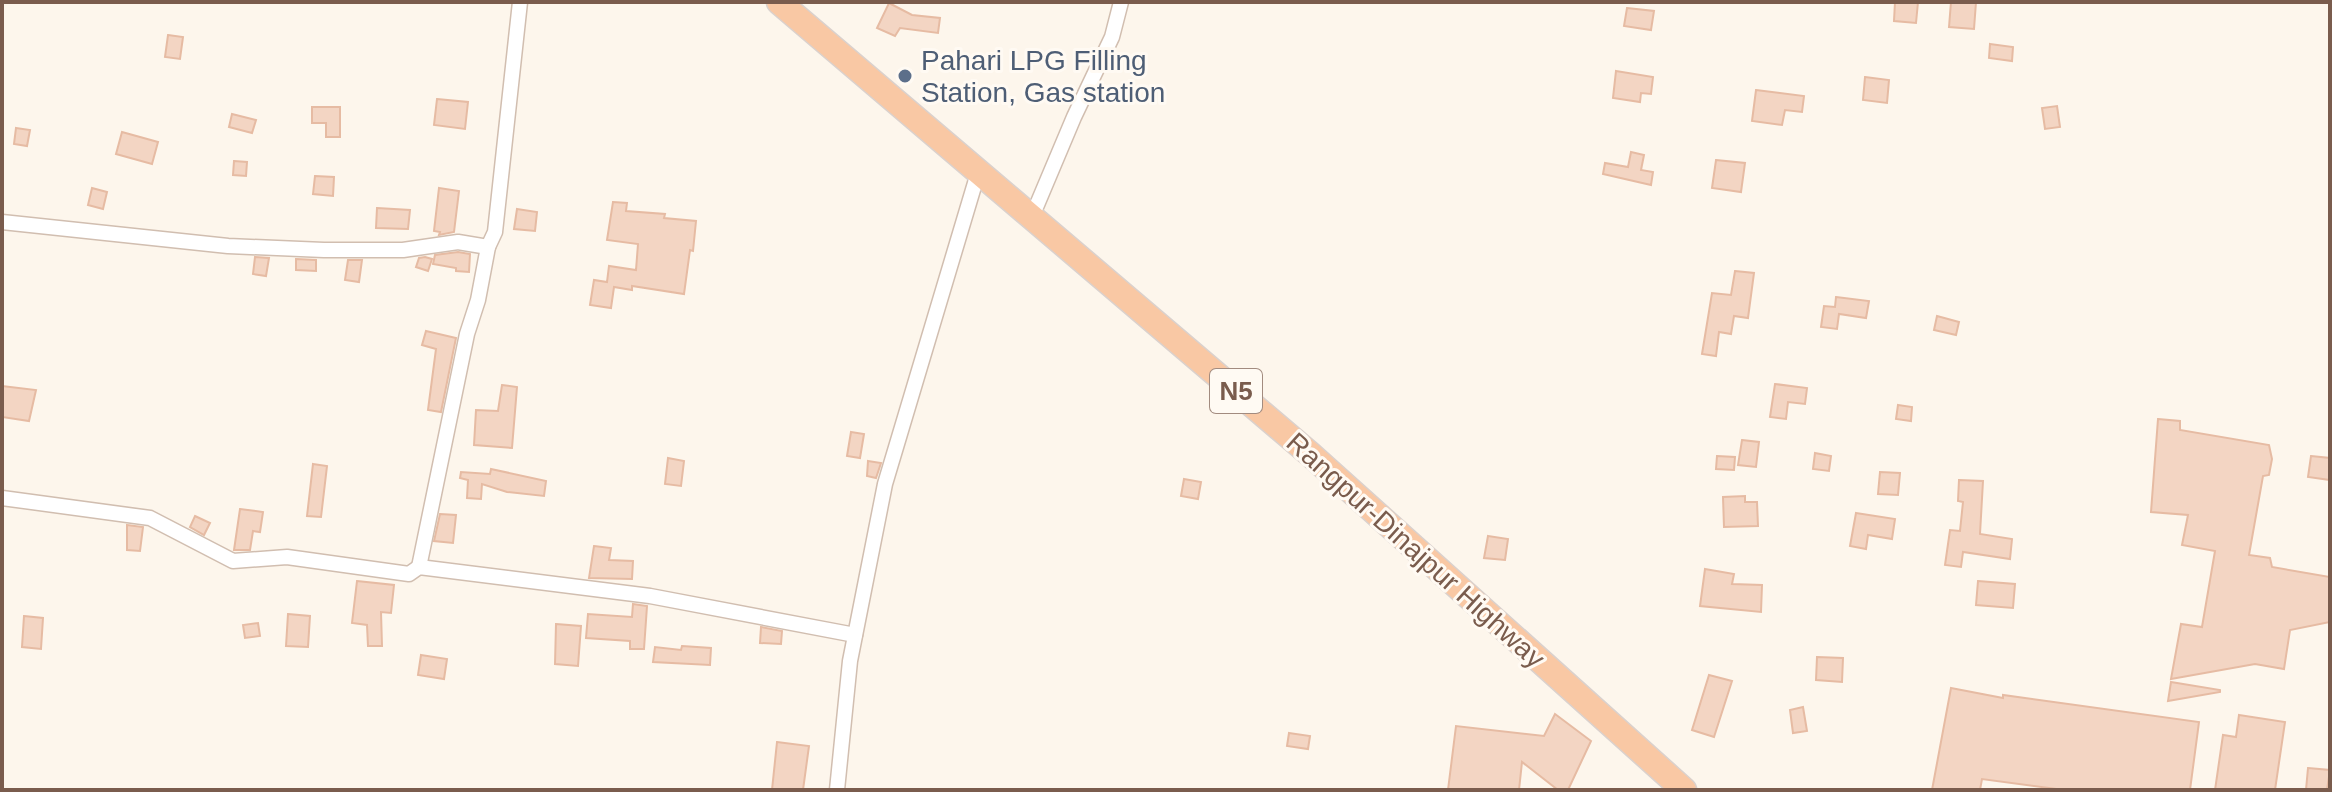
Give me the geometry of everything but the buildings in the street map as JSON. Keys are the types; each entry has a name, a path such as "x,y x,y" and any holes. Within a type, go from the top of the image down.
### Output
{"highway":[{"name":"Rangpur-Dinajpur Highway","path":"779,2 1310,454 1684,790"}],"street":[{"path":"419,567 467,334 478,300 488,247 495,232 520,2"},
{"path":"1031,219 1112,37 1121,2"},
{"path":"837,790 855,635 885,484 978,173"},
{"path":"2,222 228,246 403,250 458,242 488,247"},
{"path":"2,498 150,518 233,561 287,557 409,574 419,567 650,596 855,635"}],"place":[{"name":"Pahari LPG Filling Station, Gas station","path":"905,76"}]}
